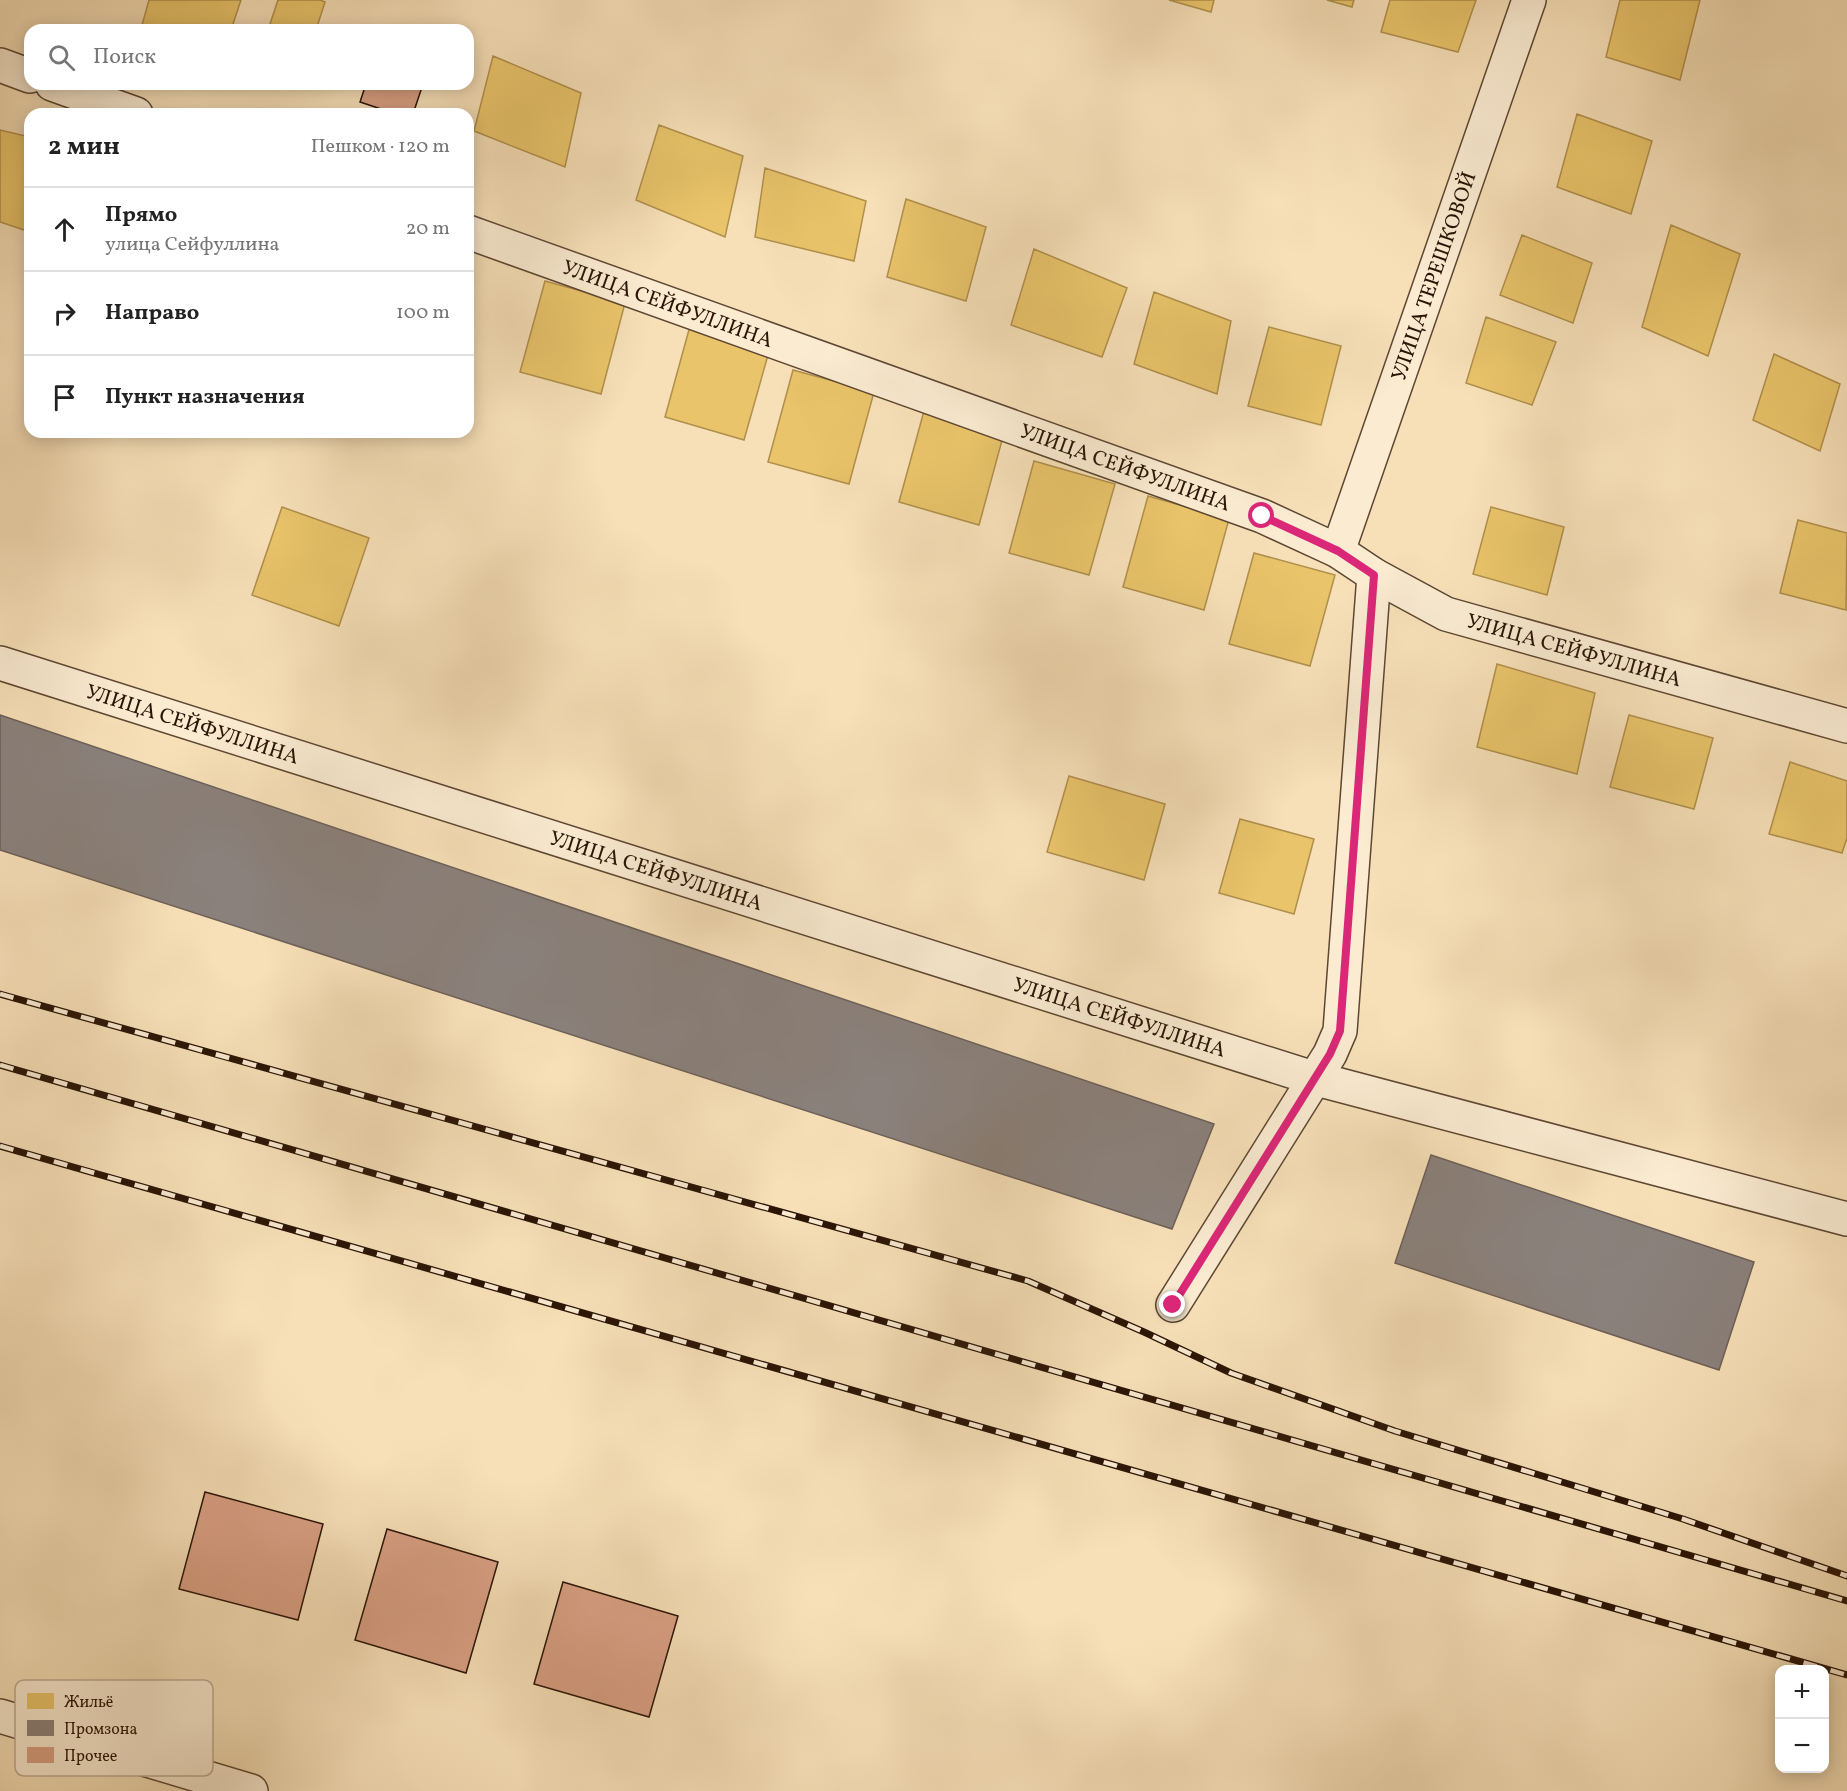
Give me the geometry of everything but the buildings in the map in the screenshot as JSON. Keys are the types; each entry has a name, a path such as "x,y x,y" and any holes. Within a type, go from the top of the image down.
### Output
{"street":[{"name":"УЛИЦА ТЕРЕШКОВОЙ","path":"1338,551 1528,0"},
{"path":"0,65 24,74"},
{"path":"69,90 119,108"},
{"name":"УЛИЦА СЕЙФУЛЛИНА","path":"474,234 1262,516 1338,551 1374,575 1446,614 1847,726"},
{"path":"1173,1305 1330,1054 1340,1031 1374,575"},
{"name":"УЛИЦА СЕЙФУЛЛИНА","path":"0,663 1313,1078 1847,1219"},
{"path":"0,1716 15,1720"},
{"path":"200,1776 250,1791"}],"railway":[{"path":"0,994 1028,1281 1231,1373 1395,1431 1683,1519 1847,1576"},
{"path":"0,1065 1847,1601"},
{"path":"0,1146 1847,1675"}],"route":[{"path":"1173,1305 1330,1054 1340,1031 1374,575 1338,551 1262,516"}]}
